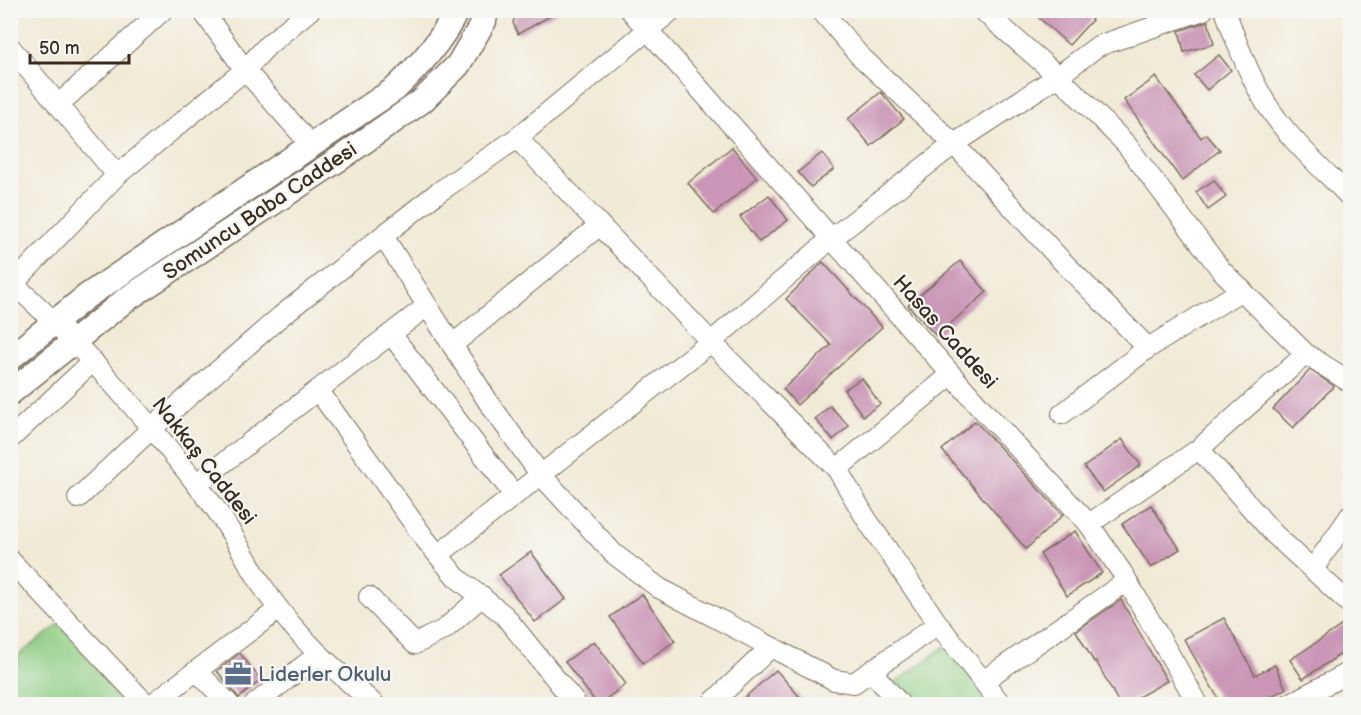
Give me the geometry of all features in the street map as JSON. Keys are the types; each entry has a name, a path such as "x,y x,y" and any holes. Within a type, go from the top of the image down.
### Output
{"main road":[{"name":"Somuncu Baba Caddesi","path":"10,358 87,296 395,89 427,58 457,10"},
{"name":"Somuncu Baba Caddesi","path":"10,393 124,301 342,157 422,101 458,65 484,21 486,10"}],"street":[{"path":"58,105 163,10"},
{"path":"202,10 245,70 312,146"},
{"path":"12,282 117,175 245,70 268,45 310,10"},
{"name":"Hasas Caddesi","path":"630,10 951,375 1089,524 1127,581 1197,705"},
{"path":"78,498 151,429 282,316 436,194 517,138 672,10"},
{"path":"821,10 858,54 954,144 1060,259 1148,348"},
{"path":"982,10 1058,76 1126,144 1221,270 1306,354 1350,382"},
{"path":"438,555 711,342 831,239 954,144 1058,76 1098,46 1203,10"},
{"path":"1225,10 1240,55 1265,102 1305,151 1350,197"},
{"path":"10,47 117,175"},
{"path":"517,138 711,342 837,469 867,520 939,624 1001,705"},
{"path":"452,345 600,225"},
{"path":"383,236 452,345 540,474 614,554 659,588 834,680 854,683 939,624"},
{"name":"Nakkaş Caddesi","path":"12,282 75,340 93,361 213,505 279,609 319,654 374,705"},
{"path":"1062,414 1148,348 1242,290"},
{"path":"196,484 427,306"},
{"path":"391,334 514,495"},
{"path":"1089,524 1199,449 1306,354"},
{"path":"10,439 93,361"},
{"path":"837,469 951,375"},
{"path":"318,390 456,577 504,615 576,705"},
{"path":"1199,449 1274,534 1350,604"},
{"path":"1313,569 1350,516"},
{"path":"10,560 147,705"},
{"path":"983,681 1127,581"},
{"path":"369,597 415,644 445,629 482,596"},
{"path":"153,705 279,609"},
{"path":"711,705 771,647"},
{"path":"255,705 319,654"},
{"path":"197,670 229,705"},
{"path":"872,672 900,705"},
{"path":"1289,705 1350,672"}],"green space":[{"path":"62,622 142,704 11,704 11,661"},
{"path":"945,646 993,704 914,704 895,683"}],"building":[{"path":"517,10 561,10 518,34 513,23"},
{"path":"1044,10 1081,10 1092,20 1069,45 1038,17"},
{"path":"1208,21 1214,44 1184,52 1179,31"},
{"path":"1219,55 1231,70 1207,90 1194,75"},
{"path":"1156,77 1201,138 1206,134 1220,150 1182,181 1124,100"},
{"path":"881,92 904,119 871,146 848,119"},
{"path":"732,147 757,178 714,214 688,183"},
{"path":"822,153 834,169 811,187 798,172"},
{"path":"1214,180 1226,197 1208,210 1196,192"},
{"path":"769,195 788,220 759,242 740,217"},
{"path":"960,261 987,292 936,336 908,305"},
{"path":"823,262 882,327 797,405 783,389 831,345 786,299"},
{"path":"1310,370 1334,386 1293,428 1273,409"},
{"path":"862,378 880,404 863,416 844,390"},
{"path":"830,406 849,426 833,440 815,419"},
{"path":"975,421 1063,515 1026,549 942,450"},
{"path":"1122,439 1141,465 1103,492 1084,467"},
{"path":"1151,505 1180,549 1151,568 1122,524"},
{"path":"1075,531 1102,573 1067,596 1040,554"},
{"path":"531,552 566,599 535,622 499,575"},
{"path":"642,594 675,641 643,663 610,617"},
{"path":"1121,600 1167,681 1124,705 1120,705 1096,661 1094,662 1076,631"},
{"path":"1224,618 1255,675 1275,665 1286,689 1253,705 1222,705 1184,639"},
{"path":"1350,620 1350,648 1303,679 1290,660"},
{"path":"594,641 626,684 598,705 565,662"},
{"name":"Liderler Okulu","path":"240,653 261,680 239,698 217,671"},
{"path":"776,670 807,705 736,705"}],"place":[{"name":"Liderler Okulu","path":"238,674"}]}
